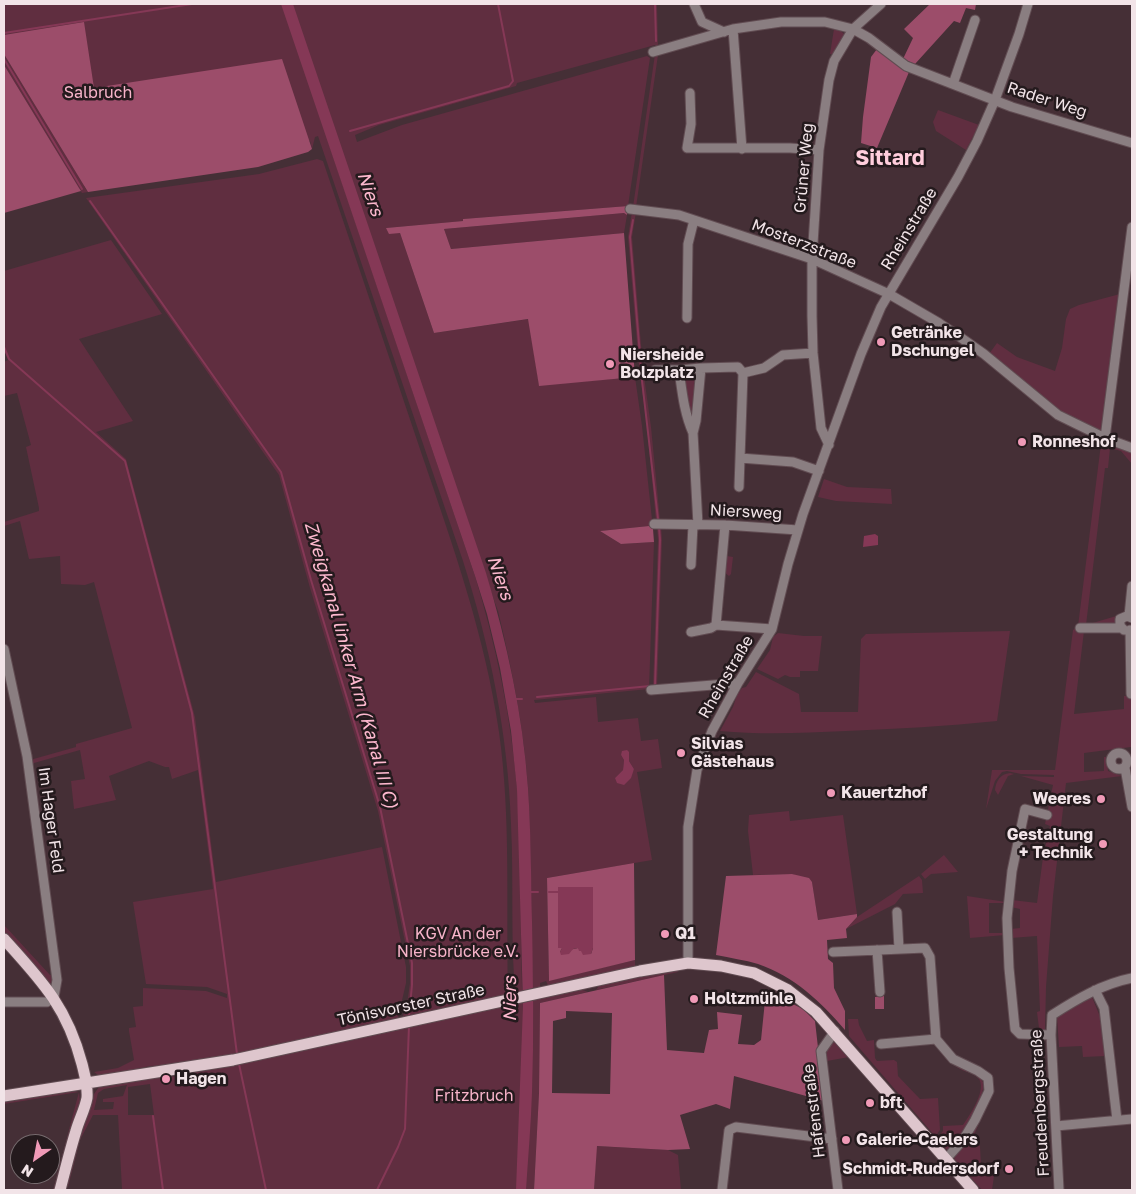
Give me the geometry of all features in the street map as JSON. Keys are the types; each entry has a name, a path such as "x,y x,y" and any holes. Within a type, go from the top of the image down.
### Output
{"main road":[{"path":"4,939 40,978 54,997 73,1037 87,1083 86,1099 72,1142 60,1190"},
{"name":"Tönisvorster Straße","path":"4,1096 238,1059 640,971 688,963 721,966 754,973 788,990 816,1012 835,1031 972,1190"}],"street":[{"path":"694,4 702,22 728,30 742,149"},
{"name":"Grüner Weg","path":"828,445 821,428 813,353 812,259 819,150 829,80 834,61 852,29 880,4"},
{"name":"Rheinstraße","path":"688,963 688,827 697,770 712,731 738,683 772,629 798,530 861,354 881,307 965,164 995,100 1028,4"},
{"path":"953,84 976,20"},
{"name":"Rader Weg","path":"653,52 728,30 780,22 826,22 852,29 868,38 906,66 1012,107 1132,143"},
{"path":"690,93 691,124 687,148 790,148 819,150"},
{"name":"Mosterzstraße","path":"630,209 679,215 812,259 889,294 939,323 984,354 1058,415 1105,438 1132,448"},
{"path":"687,318 688,244 694,220"},
{"path":"1105,438 1132,227"},
{"path":"743,373 764,368 783,355 813,353"},
{"path":"655,370 738,367 743,373 738,487"},
{"path":"695,525 693,433 696,421 701,368"},
{"path":"679,370 688,423 693,433"},
{"path":"740,458 793,462 820,471"},
{"name":"Niersweg","path":"654,524 725,525 798,530"},
{"name":"Niersweg","path":"691,565 695,525"},
{"path":"716,625 725,525"},
{"path":"1128,629 1119,624 1120,619 1124,616 1131,617 1132,586"},
{"path":"691,632 711,628 716,625 772,629"},
{"path":"1080,628 1128,629"},
{"path":"1128,629 1131,694"},
{"name":"Im Hager Feld","path":"4,649 27,756 57,980 54,997"},
{"path":"652,690 738,683"},
{"path":"1125,768 1132,807"},
{"path":"1047,815 1025,809 1012,871 1007,937 1014,1029 1020,1034 1051,1035"},
{"path":"897,912 899,949"},
{"path":"833,952 925,948 930,957 936,1039 953,1058 988,1078 989,1091 975,1120 963,1140 946,1159"},
{"path":"877,950 880,992"},
{"path":"1117,1120 1104,1008 1094,990 1117,981 1132,978"},
{"name":"Freudenbergstraße","path":"1059,1190 1051,1035 1052,1015 1094,990"},
{"path":"4,1002 47,1002 54,997"},
{"name":"Hafenstraße","path":"835,1031 821,1051 838,1190"},
{"path":"880,1044 936,1039"},
{"path":"1056,1126 1132,1119"},
{"path":"722,1190 729,1130 736,1127 832,1139"}],"green space":[{"path":"4,4 657,4 658,48 655,45 517,83 516,86 379,125 355,135 357,142 402,125 647,56 650,58 628,206 463,219 464,221 386,228 400,233 434,333 529,319 539,385 635,377 653,529 649,526 600,531 621,544 654,542 649,689 534,700 535,703 596,697 598,722 638,718 641,741 658,739 662,768 637,772 652,860 547,878 549,980 635,960 635,967 551,987 546,981 540,983 540,997 580,989 588,992 540,1003 539,1093 534,1190 122,1189 118,1115 93,1115 80,1140 68,1187 64,1183 80,1128 90,1110 94,1094 99,1087 143,1079 180,1076 192,1071 402,1021 404,1012 406,1012 410,983 410,966 378,811 310,588 279,475 86,198 259,174 317,159 323,161 456,557 477,626 493,696 503,764 507,828 507,997 516,1002 513,958 512,846 509,790 502,724 496,691 473,593 318,136 315,137 312,149 310,141 84,186 88,192 82,193 77,186 4,208","holes":["328,141 498,611 513,677 526,766 530,841 533,1002 523,1004 520,838 511,735 502,681 475,576","629,752 629,761 634,769 631,775 615,778 623,770 624,760 621,755","150,1084 154,1115 128,1115 128,1087","127,1085 123,1096 103,1099 103,1102 114,1102 113,1109 94,1110 98,1093 104,1089"]},
{"path":"930,4 976,4 975,10 966,8 960,23 954,21 915,64 903,59 913,38 904,29"},
{"name":"Salbruch","path":"84,22 94,88 282,59 312,149 308,152 258,167 88,192 4,54 4,35"},
{"path":"834,29 840,30 844,34 834,54 830,54"},
{"path":"877,49 909,72 877,148 861,143 871,57"},
{"path":"655,54 658,55 636,207 633,207"},
{"path":"4,65 81,191 4,213"},
{"path":"938,110 979,125 966,150 936,131 933,122"},
{"path":"628,206 627,215 624,213 444,229 451,249 624,233 635,377 539,386 528,319 434,333 400,233 389,234 386,228 463,221 463,219"},
{"path":"632,212 636,212 632,237 643,369 660,520 656,521 639,366 628,237"},
{"path":"624,213 627,215 624,233 451,249 444,229"},
{"path":"111,240 162,314 79,339 133,421 96,432 126,459 195,717 216,882 382,847 406,967 406,983 397,1022 235,1055 176,1065 150,1066 101,1077 94,1072 118,1068 134,1060 129,1028 136,1027 133,1007 143,1006 143,988 206,991 227,998 227,994 207,987 146,984 133,902 213,889 198,770 172,779 169,767 149,761 109,776 116,800 74,809 71,781 85,779 80,750 34,763 31,767 30,760 132,728 94,582 85,585 61,584 60,556 29,559 20,521 4,526 4,522 39,511 39,508 26,447 31,445 17,393 4,396 4,362 8,360 4,350 4,271"},
{"path":"1120,294 1102,433 1068,417 1055,408 989,354 997,343 1017,357 1055,371 1062,348 1066,319 1070,309"},
{"path":"686,373 696,375 693,424 682,378"},
{"path":"1101,444 1110,447 1110,444 1132,451 1132,464 1121,451 1110,448 1108,468 1105,468 1086,625 1123,614 1118,625 1084,631 1074,714 1124,709 1124,696 1132,696 1132,764 1131,747 1084,753 1084,772 1104,771 1104,757 1107,757 1108,771 1122,776 1066,783 1053,896 1046,987 1045,1030 1043,1032 1034,1031 1034,1029 1039,1028 1037,1012 1040,1011 1037,936 1011,938 1011,929 1020,928 1020,909 1011,907 1012,900 1037,903 1043,857 1050,826 1045,824 1053,785 1021,776 1054,777 1054,775 1002,772 995,781 986,809 992,770 1055,770 1073,630 1078,626"},
{"path":"824,479 847,487 891,489 892,504 836,501 818,497"},
{"path":"649,526 653,529 654,542 621,544 600,531"},
{"path":"657,526 661,526 662,540 657,688 653,688 658,540"},
{"path":"729,530 727,556 733,557 731,574 729,576 724,572 727,532"},
{"path":"1010,631 997,721 814,732 720,731 733,707 737,695 742,688 746,687 756,672 799,694 801,712 858,712 861,639 866,634"},
{"path":"778,633 822,636 818,671 800,671 800,677 785,675 778,679 757,669 770,650 773,637"},
{"path":"1010,773 1014,774 1008,776 998,795 995,790 996,784 1001,776"},
{"path":"789,811 790,821 843,815 857,914 818,920 812,882 792,874 753,875 748,831 749,815"},
{"path":"944,855 958,872 931,874 925,879 921,874"},
{"path":"634,863 635,960 549,981 547,878","holes":["593,887 593,948 591,954 578,948 560,952"]},
{"path":"792,874 809,878 812,882 818,920 857,914 857,917 846,929 847,938 827,940 828,959 833,963 834,988 845,1011 845,1030 806,991 783,975 758,964 716,955 726,876"},
{"path":"919,876 922,880 923,893 903,894 895,904 846,929 857,917"},
{"path":"967,896 1006,902 1005,908 1003,908 1003,903 989,903 989,933 1003,933 1003,929 1005,929 1005,935 970,938"},
{"path":"4,925 50,975 54,976 53,983 47,982 4,935"},
{"path":"677,970 678,972 596,990 600,984"},
{"path":"664,975 667,1050 704,1053 709,1030 718,1029 717,1012 742,1015 738,1044 754,1045 761,1040 766,991 803,1009 815,1021 824,1101 734,1076 730,1109 716,1104 680,1115 690,1149 668,1150 597,1146 594,1190 534,1190 539,1093 540,1003","holes":["566,1011 612,1013 610,1094 552,1093 553,1021 566,1018"]},
{"path":"884,996 884,1009 875,1009 875,997"},
{"path":"1092,997 1101,1019 1106,1056 1083,1057 1082,1046 1059,1047 1057,1017"},
{"path":"848,1019 858,1019 867,1041 874,1040 875,1058 877,1061 894,1060 897,1062 898,1076 920,1099 938,1098 940,1130 937,1134 939,1136 943,1131 943,1126 963,1125 977,1102 981,1082 976,1076 954,1065 939,1050 959,1067 980,1077 984,1084 980,1100 971,1120 953,1146 947,1150 849,1036"},
{"path":"836,1042 849,1057 827,1061 827,1049"},
{"path":"71,1091 79,1092 4,1104 4,1101"},
{"path":"79,1092 80,1101 60,1178 60,1164"},
{"path":"986,1107 971,1142 980,1146 981,1166 994,1176 992,1190 982,1190 954,1159"},
{"path":"596,1146 668,1150 678,1155 681,1190 594,1190"},
{"path":"55,1184 59,1184 57,1190 53,1190"}],"shaded area":[{"path":"281,4 293,4 486,573 513,679 526,761 531,855 533,1049 532,1104 526,1190 516,1190 523,1006 517,790 511,731 500,668 487,614 475,576"},
{"path":"875,534 878,536 878,545 863,547 864,536"},
{"path":"627,750 629,752 629,761 634,769 631,778 624,785 617,783 615,778 623,770 624,760 621,755 622,751"},
{"path":"558,887 593,887 593,948 591,954 583,955 578,948 573,949 569,954 561,955 562,948 558,948"}],"waterway":[{"path":"4,33 192,4"},
{"path":"350,131 509,86 513,81 498,4"},
{"path":"655,4 656,41"},
{"name":"Zweigkanal linker Arm (Kanal III C)","path":"4,59 82,189"},
{"name":"Zweigkanal linker Arm (Kanal III C)","path":"90,201 281,472 311,580 380,807 412,963 409,1016"},
{"path":"633,220 630,237 641,367"},
{"path":"4,347 9,359 125,461 192,713 237,1054"},
{"path":"641,372 658,519"},
{"path":"655,686 659,527"},
{"path":"537,697 650,686"},
{"path":"515,699 522,699"},
{"path":"530,892 538,892"},
{"path":"549,892 559,892"},
{"name":"Zweigkanal linker Arm (Kanal III C)","path":"377,1190 405,1129 409,1026"},
{"path":"239,1064 266,1190"},
{"path":"153,1116 163,1190"}],"place":[{"name":"Getränke Dschungel","path":"881,342"},
{"name":"Niersheide Bolzplatz","path":"610,364"},
{"name":"Ronneshof","path":"1022,442"},
{"name":"Silvias Gästehaus","path":"681,753"},
{"name":"Kauertzhof","path":"831,793"},
{"name":"Weeres","path":"1101,799"},
{"name":"Gestaltung + Technik","path":"1103,844"},
{"name":"Q1","path":"665,934"},
{"name":"Holtzmühle","path":"694,999"},
{"name":"Hagen","path":"166,1079"},
{"name":"bft","path":"870,1103"},
{"name":"Galerie-Caelers","path":"846,1140"},
{"name":"Schmidt-Rudersdorf","path":"1009,1169"}],"district":[{"name":"Sittard","path":"890,158"}],"water label":[{"name":"Niers","path":"370,194"},
{"name":"Niers","path":"500,578"},
{"name":"Niers","path":"510,999"}],"park label":[{"name":"KGV An der Niersbrücke e.V.","path":"458,943"},
{"name":"Fritzbruch","path":"474,1096"}]}
